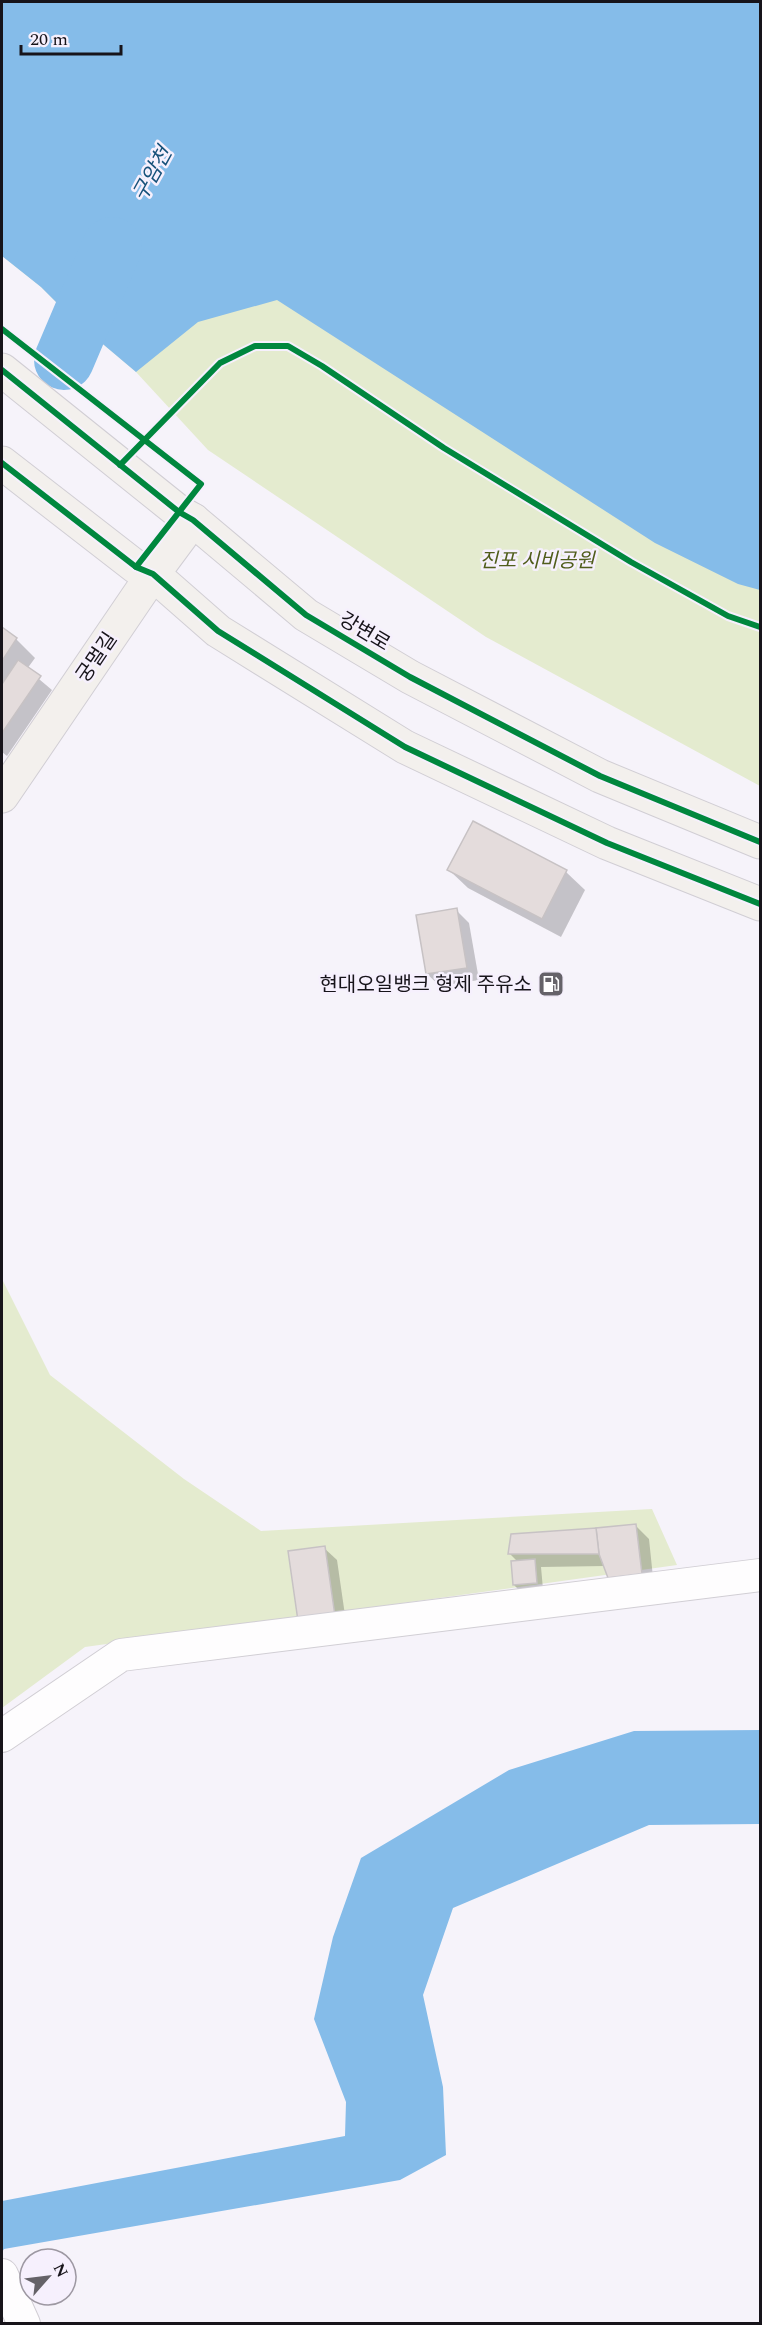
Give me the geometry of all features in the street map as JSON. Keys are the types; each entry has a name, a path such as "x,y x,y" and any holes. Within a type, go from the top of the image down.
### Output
{"street":[{"name":"강변로","path":"2,370 179,512 193,520 306,615 410,677 600,776 760,842"},
{"path":"2,463 136,567 153,574 218,631 405,747 607,843 760,904"},
{"name":"궁멀길","path":"2,796 153,574 193,520"},
{"path":"2,1736 121,1655 345,1629 760,1575"},
{"path":"2,2275 24,2324"}],"green space":[{"name":"진포 시비공원","path":"2,2 760,2 760,786 486,637 208,450 136,372 72,318 41,287 2,256"},
{"path":"2,1279 50,1375 184,1479 261,1531 652,1509 677,1565 85,1647 2,1708"}],"water":[{"path":"2,2 760,2 760,590 738,584 655,543 277,300 198,322 136,372 72,318 41,287 2,256"},
{"path":"760,1730 760,1824 649,1825 453,1908 423,1995 443,2087 446,2155 400,2180 4,2249 2,2252 2,2201 345,2136 346,2102 314,2019 333,1937 361,1858 509,1770 634,1731"}],"building":[{"path":"2,627 17,638 2,661"},
{"path":"18,660 41,676 2,733 2,684"},
{"path":"473,821 567,870 542,919 447,870"},
{"path":"457,908 467,968 426,974 416,915"},
{"path":"636,1524 642,1574 608,1578 599,1554 596,1528"},
{"path":"596,1528 599,1554 508,1554 511,1534"},
{"path":"325,1546 335,1616 298,1621 288,1551"},
{"path":"535,1559 537,1583 513,1585 511,1561"}],"waterway":[{"name":"구암천","path":"64,360 112,247"}],"cycle path":[{"path":"2,329 201,484 136,567"},
{"path":"120,465 220,363 255,346 288,346 322,366 444,448 631,562 728,616 760,627"},
{"path":"2,370 179,512 193,520 306,615 410,677 600,776 760,842"},
{"path":"2,463 136,567 153,574 218,631 405,747 607,843 760,904"}],"place":[{"name":"현대오일뱅크 형제 주유소","path":"551,984"}]}
